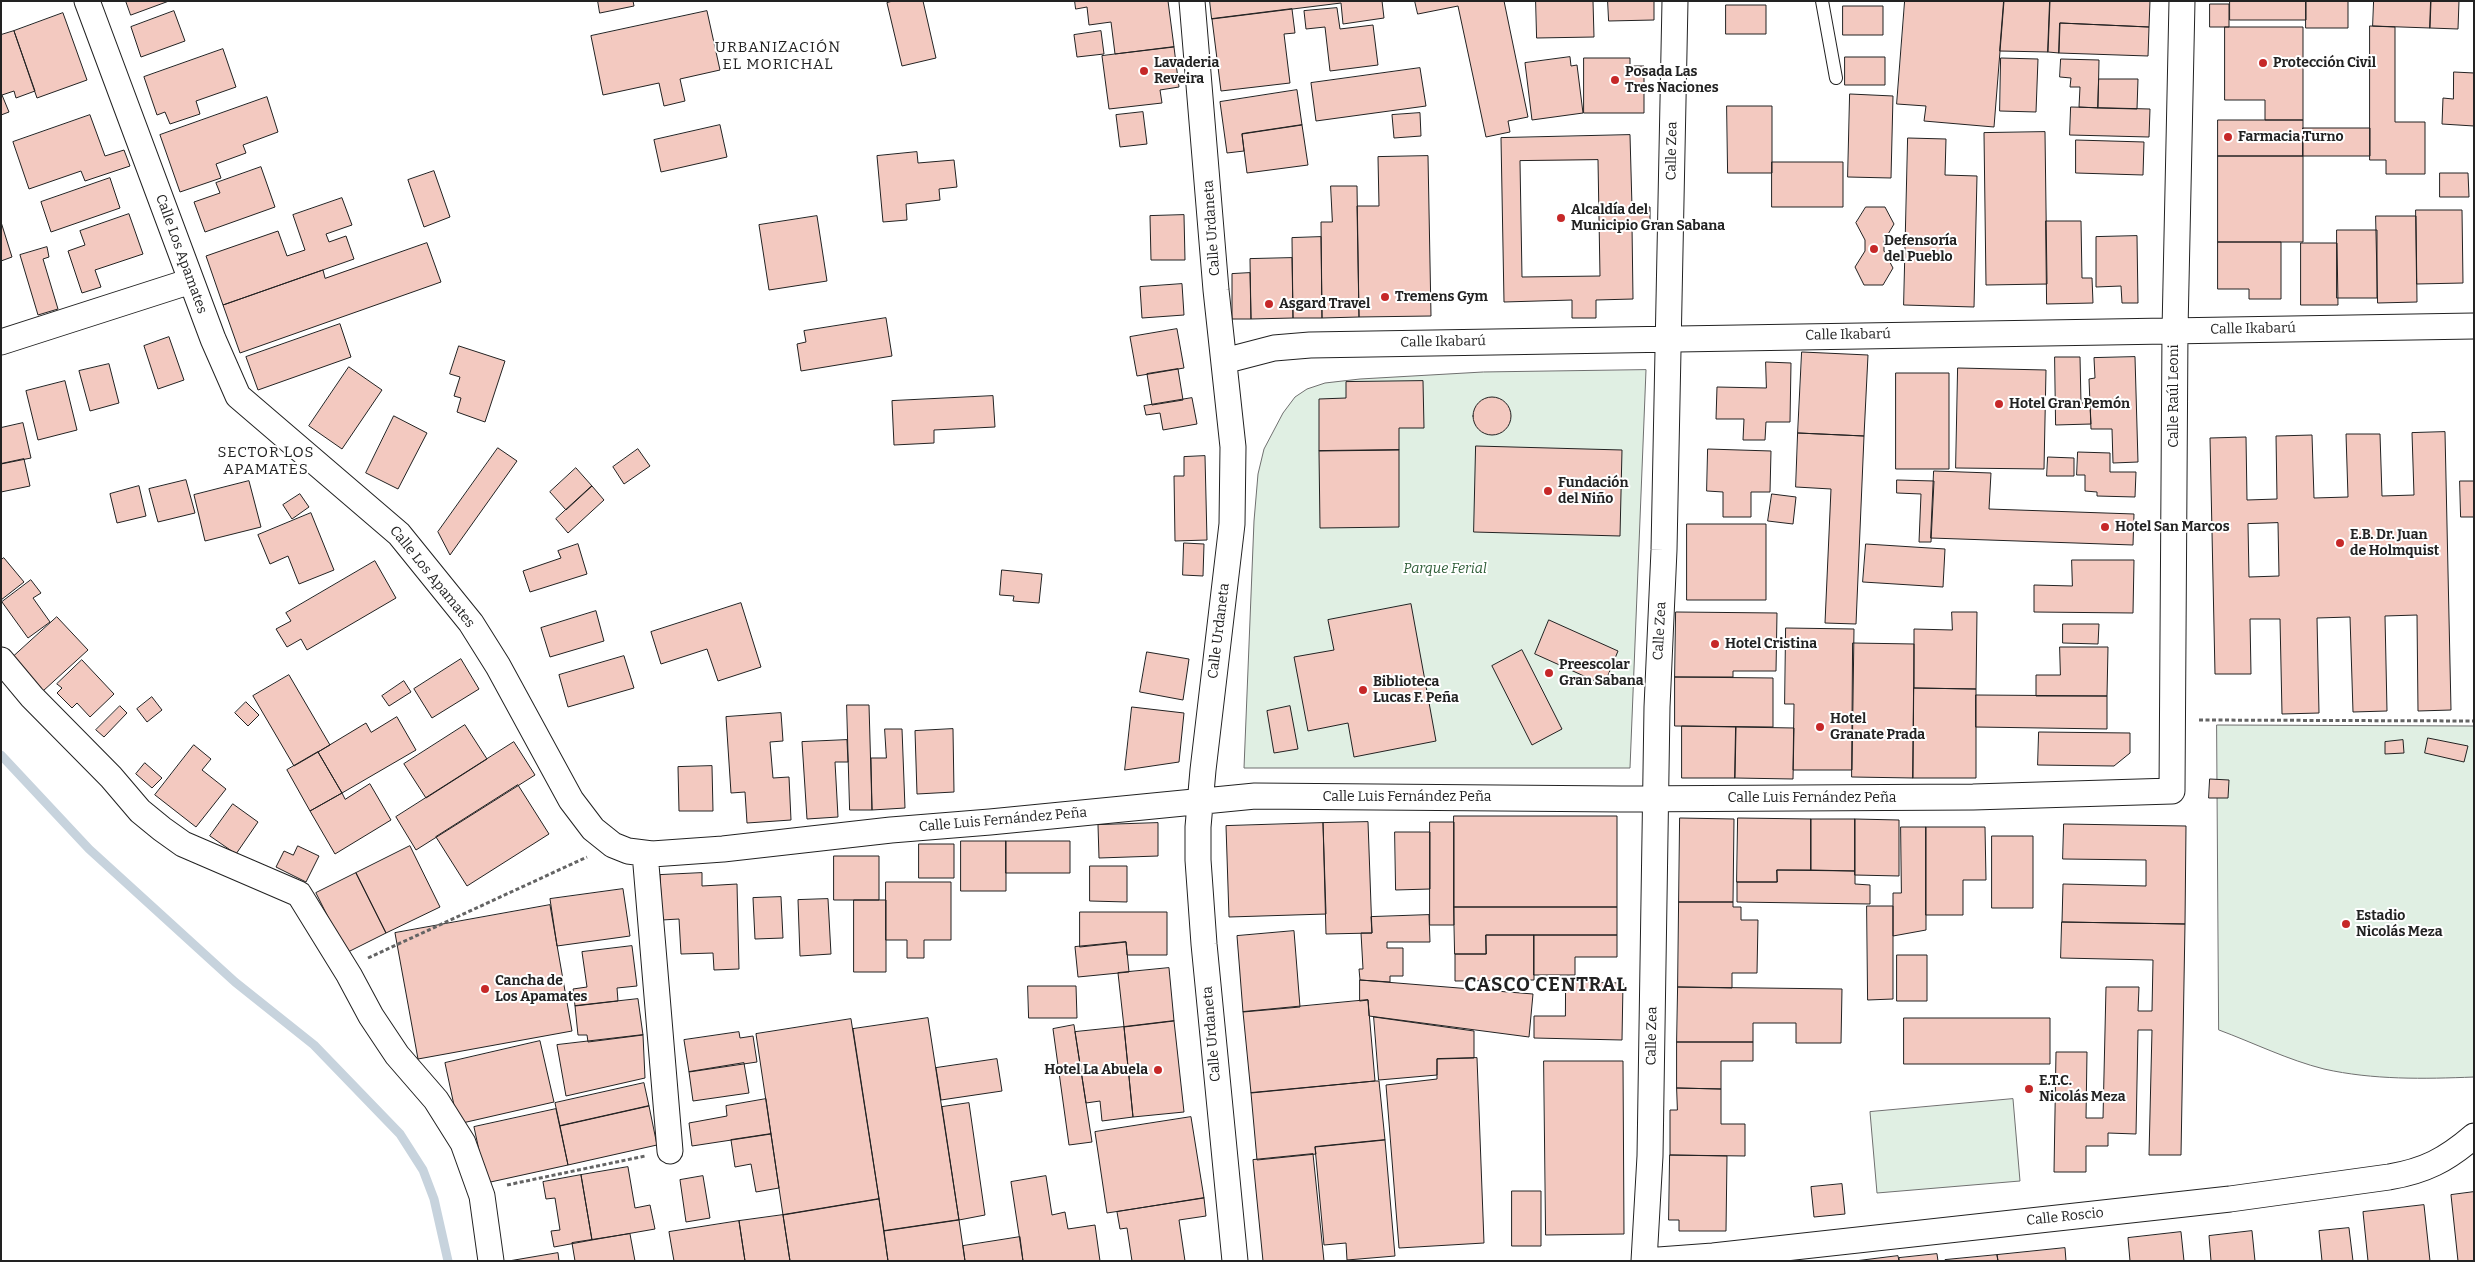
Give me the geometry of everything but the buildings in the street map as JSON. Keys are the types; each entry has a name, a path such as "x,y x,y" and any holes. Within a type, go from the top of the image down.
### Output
{"street":[{"name":"Calle Los Apamates","path":"87,1 213,339 238,396 399,534 472,623 498,666 571,800 593,829 612,845 628,851 645,853"},
{"name":"Calle Urdaneta","path":"1192,1 1233,447 1232,524 1200,801 1198,860 1204,944 1235,1261"},
{"name":"Calle Zea","path":"1644,1261 1650,1156 1656,799 1675,1"},
{"name":"Calle Raúl Leoni","path":"2172,791 2175,330 2182,1"},
{"path":"1,342 191,281"},
{"name":"Calle Ikabarú","path":"1224,361 1274,348 1310,345 2474,326"},
{"path":"1,660 32,697 111,777 140,812 182,844 299,894 387,1039 436,1100 463,1143 480,1191 488,1229 491,1261"},
{"name":"Calle Luis Fernández Peña","path":"645,853 724,849 890,830 1255,796 1656,799 1973,797 2172,791"},
{"path":"645,853 670,1151"},
{"name":"Calle Roscio","path":"1644,1261 1713,1256 2230,1199 2389,1177 2413,1173 2435,1165 2454,1153 2474,1136"}],"lane":[{"path":"1822,1 1836,78"}],"path":[{"path":"2172,720 2474,721"},
{"path":"345,968 612,845"},
{"path":"480,1191 670,1151"}],"green space":[{"name":"Parque Ferial","path":"1646,370 1630,768 1244,768 1254,521 1258,474 1264,449 1283,413 1295,397 1307,389 1325,383 1360,379 1483,372"},
{"name":"Estadio Nicolás Meza","path":"2217,725 2474,726 2474,1077 2399,1078 2342,1073 2297,1061 2219,1030"},
{"path":"2013,1099 2020,1181 1877,1193 1870,1112"}],"waterway":[{"path":"1,755 89,849 235,982 314,1045 400,1134 423,1170 434,1199 448,1261"}],"place":[{"name":"Protección Civil","path":"2263,63"},
{"name":"Lavaderia Reveira","path":"1144,71"},
{"name":"Posada Las Tres Naciones","path":"1615,80"},
{"name":"Farmacia Turno","path":"2228,137"},
{"name":"Alcaldía del Municipio Gran Sabana","path":"1561,218"},
{"name":"Defensoría del Pueblo","path":"1874,249"},
{"name":"Tremens Gym","path":"1385,297"},
{"name":"Asgard Travel","path":"1269,304"},
{"name":"Hotel Gran Pemón","path":"1999,404"},
{"name":"Fundación del Niño","path":"1548,491"},
{"name":"Hotel San Marcos","path":"2105,527"},
{"name":"E.B. Dr. Juan de Holmquist","path":"2340,543"},
{"name":"Hotel Cristina","path":"1715,644"},
{"name":"Preescolar Gran Sabana","path":"1549,673"},
{"name":"Biblioteca Lucas F. Peña","path":"1363,690"},
{"name":"Hotel Granate Prada","path":"1820,727"},
{"name":"Estadio Nicolás Meza","path":"2346,924"},
{"name":"Cancha de Los Apamates","path":"485,989"},
{"name":"Hotel La Abuela","path":"1158,1070"},
{"name":"E.T.C. Nicolás Meza","path":"2029,1089"}],"district":[{"name":"URBANIZACIÓN EL MORICHAL","path":"778,56"},
{"name":"SECTOR LOS APAMATES","path":"266,462"},
{"name":"CASCO CENTRAL","path":"1546,986"}]}
